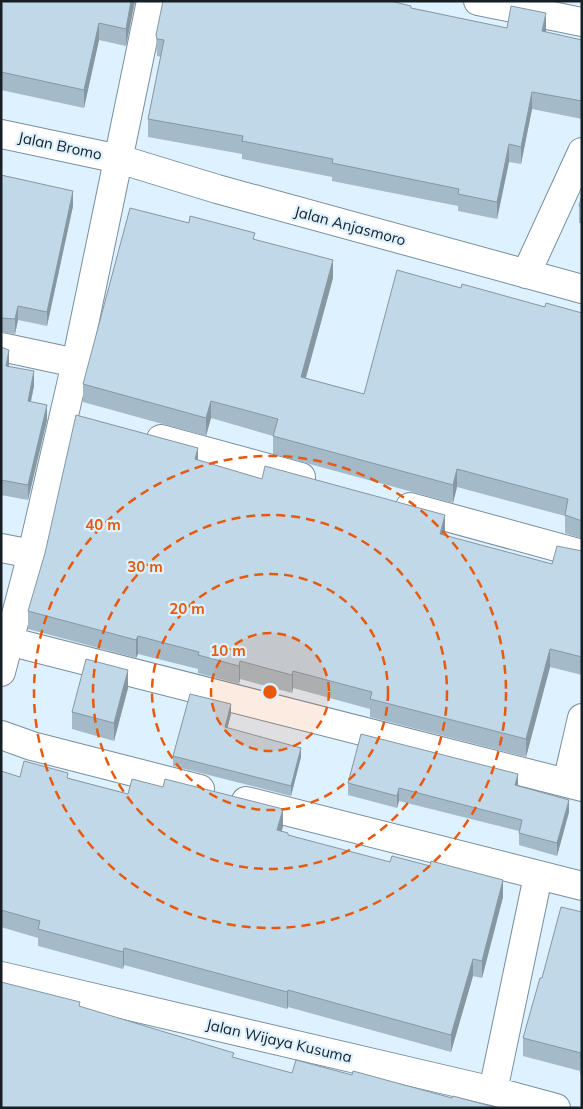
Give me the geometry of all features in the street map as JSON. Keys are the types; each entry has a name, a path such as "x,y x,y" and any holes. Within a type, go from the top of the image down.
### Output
{"street":[{"path":"1,672 32,554 75,416 76,363 152,1"},
{"path":"478,1 582,22"},
{"name":"Jalan Bromo","path":"1,134 119,159"},
{"path":"526,274 582,152"},
{"name":"Jalan Anjasmoro","path":"119,159 217,189 582,289"},
{"path":"1,347 76,363"},
{"path":"134,432 324,484"},
{"path":"382,500 582,554"},
{"path":"1,548 32,554"},
{"path":"8,641 574,785 582,718"},
{"path":"1,735 32,746 582,886"},
{"path":"493,1091 538,876"},
{"name":"Jalan Wijaya Kusuma","path":"1,976 493,1091 556,1108"}],"building":[{"path":"1,1 131,1 126,29 99,23 84,90 1,72"},
{"path":"163,1 391,1 411,6 411,8 507,28 511,6 546,13 542,31 582,40 582,101 532,92 521,147 509,144 497,202 458,194 459,189 332,163 333,159 242,141 243,136 148,119 164,40 157,39 156,35"},
{"path":"1,175 73,191 47,312 18,306 15,319 1,318"},
{"path":"582,195 582,206 579,206"},
{"path":"130,208 189,223 190,216 255,233 253,239 333,260 301,377 364,394 397,270 461,288 462,284 545,307 546,303 582,313 582,521 565,515 568,499 457,469 453,485 273,436 278,419 211,401 206,418 83,384"},
{"path":"1,347 9,350 6,366 34,371 28,401 47,405 28,485 1,480"},
{"path":"76,415 198,448 195,459 262,479 265,466 445,515 440,534 552,564 557,546 582,551 582,657 550,649 526,739 370,699 372,692 293,671 292,675 240,661 239,666 198,655 199,652 138,636 136,640 28,611 45,553"},
{"path":"86,659 128,670 114,723 72,712"},
{"path":"190,694 231,704 225,727 301,748 291,786 173,756"},
{"path":"361,734 518,774 515,785 569,800 557,843 519,833 522,820 399,788 397,796 348,783"},
{"path":"24,761 68,773 67,778 128,794 132,779 163,787 165,779 283,809 277,830 288,833 288,835 390,862 392,856 430,866 431,861 503,880 482,961 473,959 451,1035 288,990 287,992 124,948 123,952 38,929 40,921 1,910 1,771 20,777"},
{"path":"561,907 582,912 582,1057 580,1057 581,1053 523,1038 540,978 542,978"},
{"path":"1,982 80,1002 79,1006 234,1053 232,1057 292,1073 296,1060 352,1075 353,1071 494,1108 1,1108"}]}
